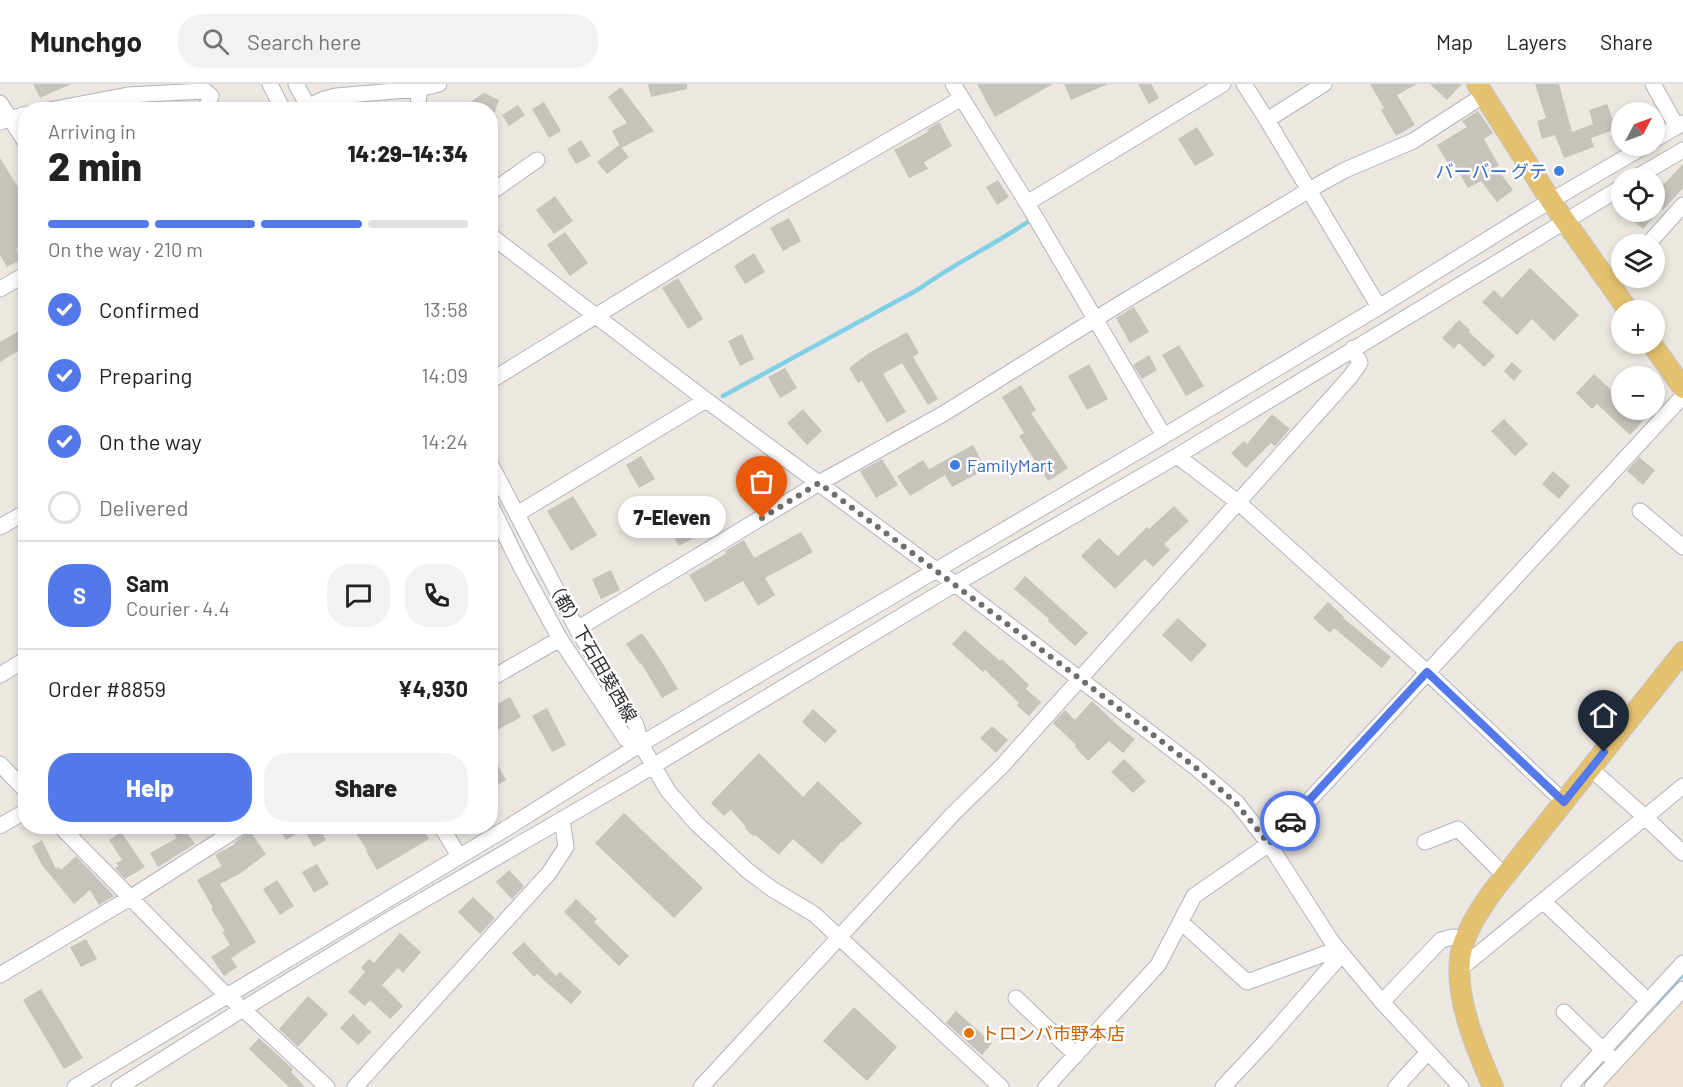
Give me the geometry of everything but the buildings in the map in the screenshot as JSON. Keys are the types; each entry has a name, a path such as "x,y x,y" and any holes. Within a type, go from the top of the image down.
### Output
{"main road":[{"path":"1480,89 1551,201 1611,274"},
{"path":"1659,354 1683,388"},
{"path":"1493,1087 1469,1025 1460,987 1462,950 1466,939 1480,909 1683,652"}],"street":[{"path":"270,84 279,102"},
{"path":"296,84 304,102"},
{"path":"318,102 336,96 419,89 440,84"},
{"path":"953,84 1027,203 1164,436"},
{"path":"1027,203 1223,84"},
{"path":"1244,84 1378,308"},
{"path":"1267,120 1324,84"},
{"path":"1653,84 1680,125 1665,134"},
{"path":"78,102 126,89 204,92 211,96 208,102"},
{"path":"418,102 419,89"},
{"path":"577,629 819,483 943,414 1309,190 1345,170 1413,141 1480,89"},
{"path":"498,376 768,210 962,98"},
{"path":"0,103 5,119 18,134"},
{"path":"1652,168 1683,150"},
{"path":"498,832 641,744 1378,308 1628,156"},
{"path":"498,187 537,160"},
{"path":"119,1087 389,920 955,584 1177,456 1611,193"},
{"path":"1657,234 1683,205"},
{"path":"498,241 706,400 955,584 1187,760 1236,803 1269,844 1340,951 1382,1002 1461,1087"},
{"path":"0,289 18,279"},
{"path":"701,1087 953,814 1002,766 1239,503 1350,377 1360,363 1353,348"},
{"path":"1046,1087 1158,965 1194,896 1269,844 1683,396"},
{"path":"517,514 706,400"},
{"path":"1177,456 1239,503 1427,672 1564,802"},
{"name":"（都）下石田葵西線","path":"498,478 577,629 636,724 641,744"},
{"path":"1640,511 1683,547"},
{"path":"0,527 18,517"},
{"name":"（都）下石田葵西線","path":"498,532 560,639 626,739 641,744"},
{"path":"498,674 560,639"},
{"path":"0,675 18,664"},
{"path":"641,744 668,791 696,823 748,871 772,889 814,914 1001,1087"},
{"path":"0,764 18,783"},
{"path":"1591,769 1683,854"},
{"path":"1460,969 1683,786"},
{"path":"0,826 18,816"},
{"path":"355,1087 549,873 566,847 562,819"},
{"path":"1425,842 1458,829 1505,876"},
{"path":"68,834 226,995 327,1087"},
{"path":"0,975 130,898 230,834"},
{"path":"446,834 459,856"},
{"path":"75,1087 495,834"},
{"path":"1543,901 1648,1001"},
{"path":"1181,922 1247,982 1340,951"},
{"path":"1382,1002 1441,940 1453,937 1466,939"},
{"path":"1223,1087 1340,951"},
{"path":"1592,1087 1609,1055 1648,1001 1683,963"},
{"path":"1569,1087 1609,1055 1683,989"},
{"path":"1016,998 1076,1054"},
{"path":"1564,1012 1609,1055"},
{"path":"1396,1087 1428,1052"}],"shaded area":[{"path":"1683,1000 1683,1087 1602,1087"}],"waterway":[{"path":"723,396 919,289 1032,219"},
{"path":"1656,1003 1683,974"}],"way so far":[{"path":"762,518 819,483 1195,767 1236,803 1269,844 1290,821"}],"place":[{"name":"バーバー グテ","path":"1559,171"},
{"name":"FamilyMart","path":"955,465"},
{"name":"7-Eleven","path":"762,518"},
{"name":"トロンバ市野本店","path":"969,1033"}],"route":[{"path":"1290,821 1427,672 1564,802 1604,752"}]}
